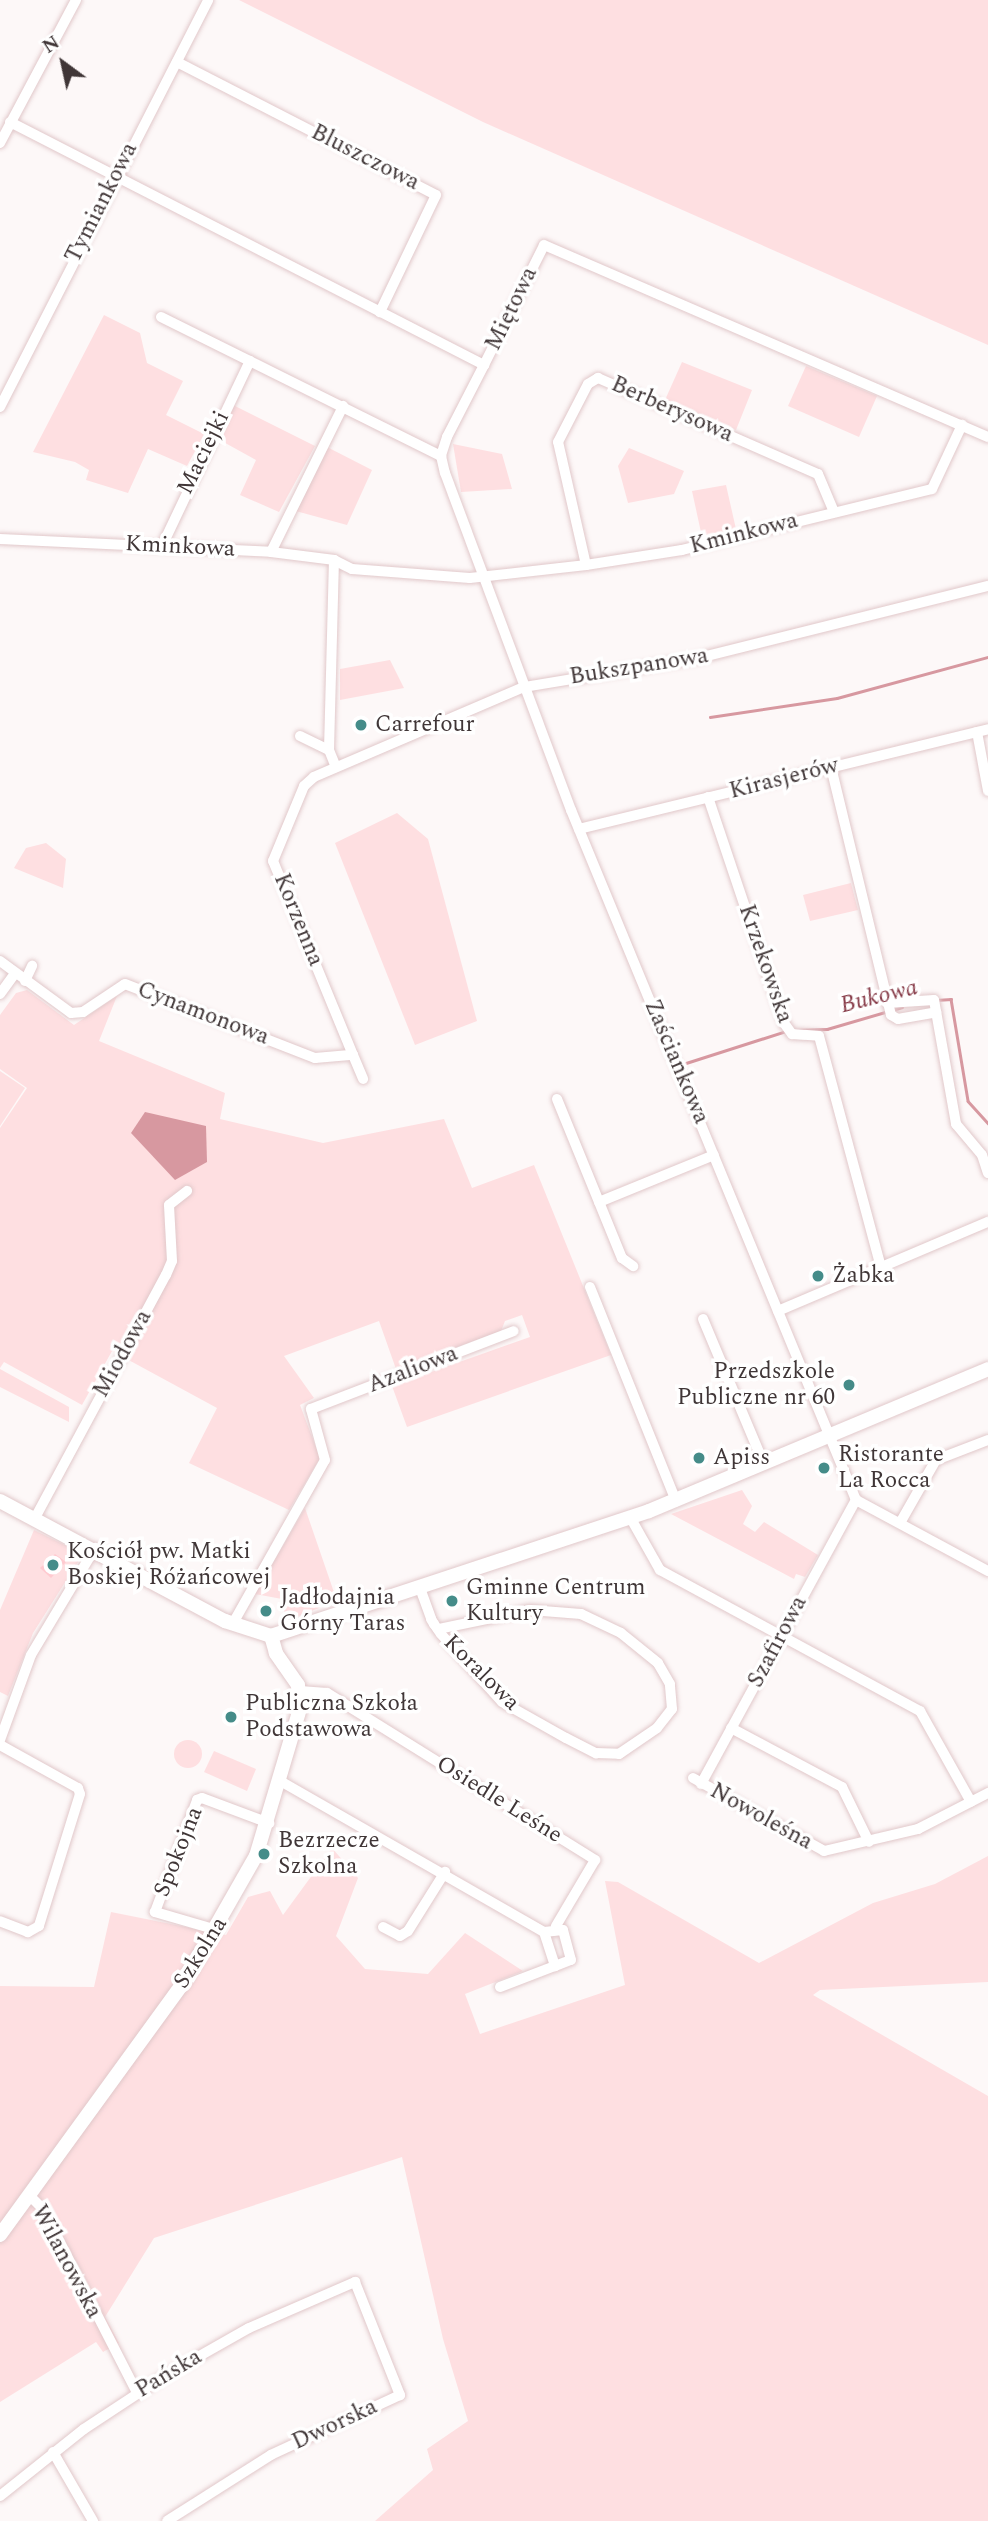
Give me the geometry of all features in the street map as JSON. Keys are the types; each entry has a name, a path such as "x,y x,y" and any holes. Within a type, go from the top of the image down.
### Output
{"street":[{"path":"0,143 76,0"},
{"name":"Tymiankowa","path":"0,407 114,176 208,0"},
{"name":"Bluszczowa","path":"177,62 436,195 380,312"},
{"name":"Miętowa","path":"10,122 484,365 544,245 988,437"},
{"path":"161,317 441,456 524,687"},
{"name":"Maciejki","path":"162,546 250,361"},
{"path":"441,456 484,365"},
{"name":"Berberysowa","path":"586,565 558,442 588,384 598,378 818,474 834,512"},
{"path":"271,552 343,406"},
{"name":"Kminkowa","path":"0,539 271,552 334,560 352,569 483,575 586,565 682,550 932,489 962,425"},
{"path":"334,560 328,750 336,767"},
{"name":"Bukszpanowa","path":"304,786 336,767 524,687 699,658 988,586"},
{"name":"Zaściankowa","path":"524,687 579,829 856,1500"},
{"name":"Kirasjerów","path":"579,829 988,729"},
{"path":"977,732 988,791"},
{"path":"300,736 328,750"},
{"path":"831,767 887,1003 898,1019 936,1012"},
{"name":"Korzenna","path":"304,786 273,861 363,1079"},
{"name":"Krzekowska","path":"708,797 784,1023 792,1034 819,1036 881,1267"},
{"name":"Cynamonowa","path":"0,961 71,1013 83,1012 125,984 315,1058 353,1055"},
{"path":"25,981 32,966"},
{"path":"0,995 15,973"},
{"path":"887,1003 930,997 936,1012 956,1124 982,1154 988,1173"},
{"path":"557,1099 622,1258 633,1266"},
{"path":"599,1202 714,1154"},
{"name":"Miodowa","path":"35,1518 166,1275 172,1261 169,1205 187,1191"},
{"path":"778,1311 988,1222"},
{"path":"590,1287 676,1501"},
{"path":"703,1320 764,1464"},
{"name":"Azaliowa","path":"232,1625 325,1461 311,1409 514,1331"},
{"path":"0,1501 95,1548 232,1625 271,1636 676,1501 988,1369"},
{"path":"900,1523 936,1460 988,1440"},
{"path":"856,1500 988,1571"},
{"name":"Szafirowa","path":"697,1781 732,1728 856,1500"},
{"path":"630,1517 660,1570 920,1712 971,1802"},
{"path":"0,1740 31,1655 95,1548"},
{"path":"420,1588 438,1629"},
{"name":"Koralowa","path":"530,1610 581,1614 621,1633 659,1662 670,1684 672,1709 632,1748 596,1753 502,1702 438,1629 530,1610"},
{"path":"449,1642 456,1627"},
{"path":"271,1636 275,1653 300,1691"},
{"name":"Szkolna","path":"0,2235 217,1930 269,1823 282,1782 300,1691"},
{"name":"Osiedle Leśne","path":"300,1691 327,1693 595,1860 556,1927"},
{"path":"732,1728 842,1787 869,1842"},
{"path":"0,1745 78,1787 80,1794 39,1926 28,1932 0,1921"},
{"name":"Nowoleśna","path":"697,1781 818,1849 869,1842 918,1829 988,1793"},
{"path":"282,1782 446,1872 544,1932 555,1966"},
{"name":"Spokojna","path":"217,1930 155,1912 197,1800 202,1798 269,1823"},
{"path":"383,1927 400,1936 408,1931 446,1872"},
{"path":"500,1987 555,1966 572,1955 563,1930 556,1927 544,1932"},
{"name":"Wilanowska","path":"30,2196 43,2209 137,2393"},
{"name":"Pańska","path":"0,2496 54,2452 137,2393 249,2329 355,2282"},
{"name":"Dworska","path":"167,2521 271,2455 400,2395 355,2282"},
{"path":"54,2452 93,2521"}],"shaded area":[{"path":"239,0 988,0 988,345 483,122"},
{"path":"104,315 140,333 147,363 183,381 166,415 204,434 187,466 148,449 128,493 86,480 89,470 75,462 33,452"},
{"path":"682,362 752,390 736,430 665,400"},
{"path":"806,366 877,396 859,437 788,406"},
{"path":"233,405 315,446 279,512 240,495 256,460 218,439"},
{"path":"453,444 502,454 512,489 461,492"},
{"path":"327,447 372,470 347,525 292,510"},
{"path":"629,448 684,471 674,494 628,503 618,466"},
{"path":"726,485 736,529 702,537 692,491"},
{"path":"390,660 404,688 340,700 340,669"},
{"path":"397,813 428,839 477,1021 415,1045 335,843"},
{"path":"46,843 66,859 63,888 14,868 26,848"},
{"path":"851,883 858,910 810,921 803,895"},
{"path":"27,990 74,1025 117,996 99,1041 225,1093 220,1119 323,1143 444,1119 472,1188 534,1165 611,1355 407,1427 392,1386 530,1337 522,1315 505,1321 501,1331 396,1369 379,1321 284,1356 314,1398 300,1405 320,1458 289,1510 189,1463 217,1408 112,1351 82,1405 4,1362 0,1368 0,1128 27,1088 0,1069 0,1015 16,993"},
{"path":"0,1071 25,1088 0,1126"},
{"path":"145,1112 206,1126 207,1162 175,1180 131,1133"},
{"path":"0,1369 69,1407 69,1422 0,1387"},
{"path":"742,1490 752,1506 743,1524 755,1532 764,1522 818,1555 805,1577 796,1574 794,1579 671,1514"},
{"path":"305,1508 337,1601 296,1617 285,1615 282,1599 255,1594"},
{"path":"34,1530 83,1554 33,1633 8,1696 0,1692 0,1610"},
{"path":"188,1740 198,1744 202,1754 198,1764 188,1768 178,1764 174,1754 178,1744"},
{"path":"214,1751 256,1769 247,1791 204,1772"},
{"path":"332,1848 358,1878 336,1936 365,1969 428,1974 465,1933 523,1971 465,1994 480,2034 625,1985 605,1881 618,1882 759,1963 873,1903 935,1884 988,1856 988,1982 820,1990 813,1995 988,2096 988,2521 375,2521 433,2470 427,2449 468,2421 443,2339 402,2157 154,2238 105,2317 119,2343 103,2352 96,2342 0,2402 0,1986 94,1987 111,1912 226,1935 248,1897 270,1891 283,1915"}],"building":[{"name":"Kościół pw. Matki Boskiej Różańcowej","path":"55,1554 66,1562 51,1578 40,1568"}],"waterway":[{"path":"710,717 837,698 988,657"},
{"name":"Bukowa","path":"936,1000 951,999 968,1101 988,1123"},
{"name":"Bukowa","path":"796,1030 827,1029 902,1007"},
{"name":"Bukowa","path":"686,1063 786,1031"}],"place":[{"name":"Carrefour","path":"361,725"},
{"name":"Żabka","path":"818,1276"},
{"name":"Przedszkole Publiczne nr 60","path":"849,1385"},
{"name":"Apiss","path":"699,1458"},
{"name":"Ristorante La Rocca","path":"824,1468"},
{"name":"Kościół pw. Matki Boskiej Różańcowej","path":"53,1565"},
{"name":"Gminne Centrum Kultury","path":"452,1601"},
{"name":"Jadłodajnia Górny Taras","path":"266,1611"},
{"name":"Publiczna Szkoła Podstawowa","path":"231,1717"},
{"name":"Bezrzecze Szkolna","path":"264,1854"}]}
